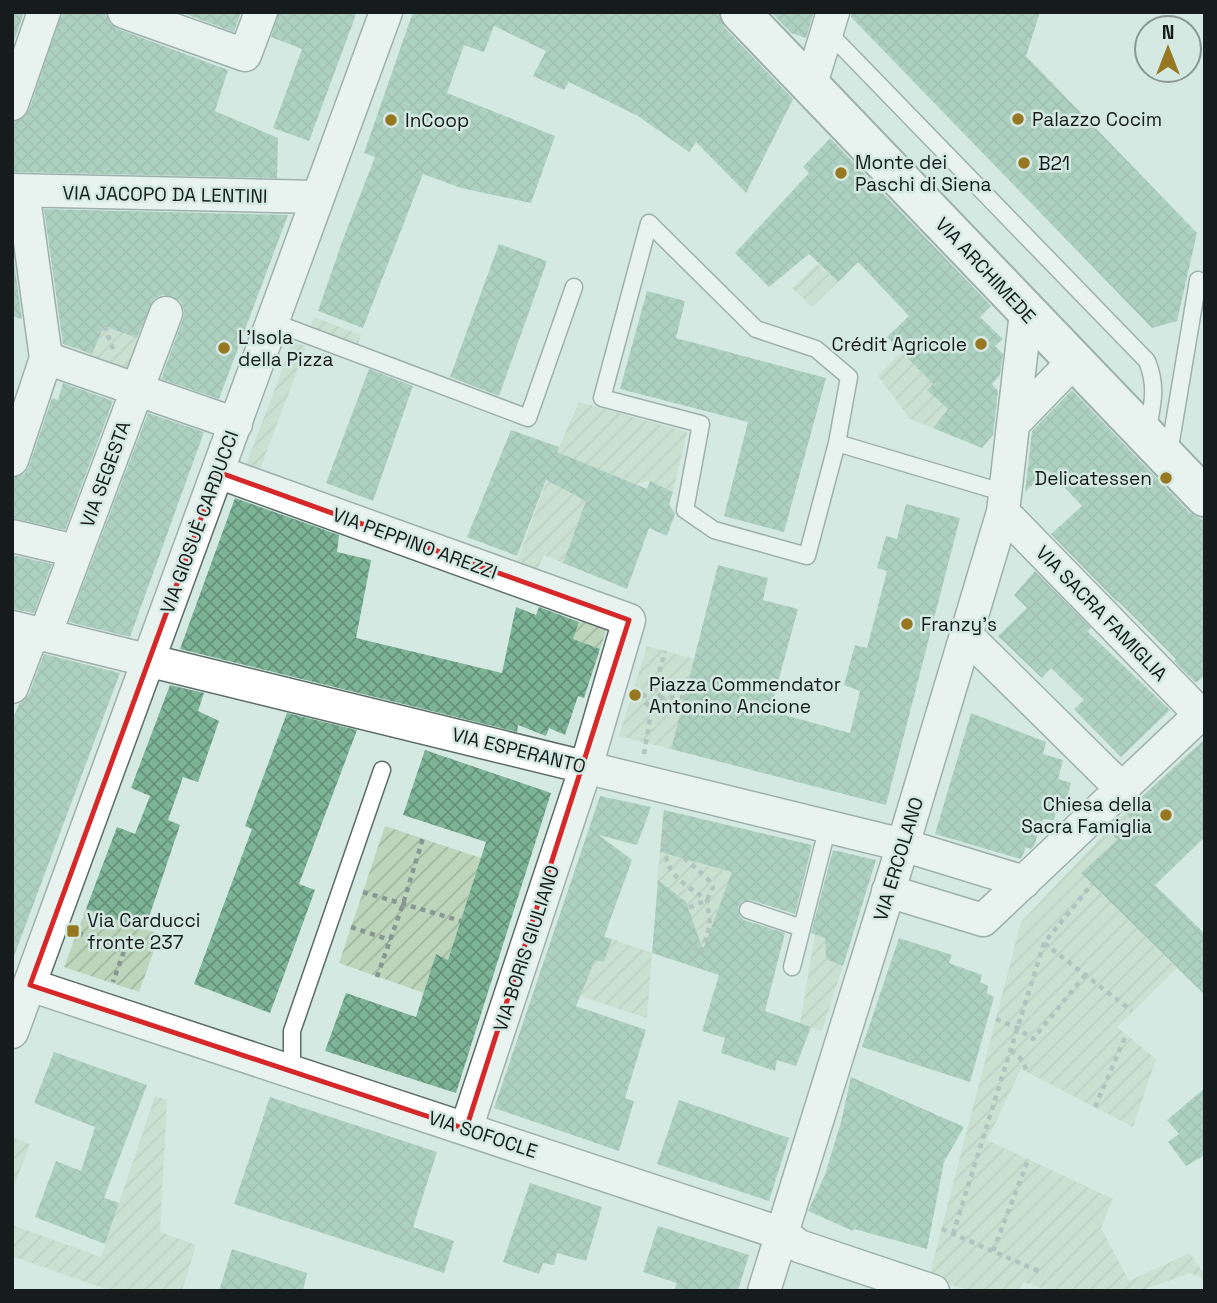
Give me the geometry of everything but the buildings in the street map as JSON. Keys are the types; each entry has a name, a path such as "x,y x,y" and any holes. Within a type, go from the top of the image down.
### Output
{"main road":[{"name":"VIA ARCHIMEDE","path":"740,12 1205,497"}],"street":[{"path":"13,98 44,12"},
{"path":"124,12 245,55 261,12"},
{"name":"VIA GIOSUÈ CARDUCCI","path":"12,1032 386,12"},
{"path":"811,84 830,22"},
{"path":"12,460 46,358 18,190"},
{"name":"VIA JACOPO DA LENTINI","path":"18,190 318,197"},
{"name":"VIA ERCOLANO","path":"764,1291 903,845 1004,503 1026,312"},
{"name":"VIA SEGESTA","path":"12,687 30,631 76,551 166,313"},
{"path":"46,358 236,424"},
{"path":"1014,423 1074,361"},
{"name":"VIA PEPPINO AREZZI","path":"218,472 612,614"},
{"name":"VIA SACRA FAMIGLIA","path":"1004,503 1203,712"},
{"path":"12,536 76,551"},
{"name":"VIA BORIS GIULIANO","path":"466,1129 586,767 629,620 612,614"},
{"name":"VIA ESPERANTO","path":"30,631 828,826 903,845 1024,882"},
{"path":"966,635 1121,788"},
{"path":"888,891 983,920 1203,712"},
{"name":"VIA SOFOCLE","path":"30,985 783,1234 799,1246 933,1291"}],"lane":[{"path":"830,22 1147,361 1153,376 1157,447"},
{"path":"649,223 756,329 816,349 849,377 837,443 807,556 714,530 685,510 701,424 602,398 649,223"},
{"path":"1157,447 1198,280"},
{"path":"273,322 527,418 574,287"},
{"path":"837,443 1004,503"},
{"path":"292,1071 292,1031 382,770"},
{"path":"792,967 828,826"},
{"path":"748,910 803,928"}],"path":[{"path":"654,691 665,651"},
{"path":"654,691 660,698"},
{"path":"654,691 647,692 645,703 652,706 659,703 660,698"},
{"path":"660,698 685,697"},
{"path":"639,779 652,706"},
{"path":"674,813 666,839 665,857 671,872 707,900"},
{"path":"377,977 423,838"},
{"path":"684,858 707,878 713,887 707,900 710,925 702,951 686,945"},
{"path":"953,1234 1044,943 1092,884"},
{"path":"363,892 461,921"},
{"path":"688,908 707,900"},
{"path":"351,927 390,940"},
{"path":"77,933 124,951 113,983"},
{"path":"1044,943 1132,1012"},
{"path":"996,1019 1033,1039 1085,975"},
{"path":"1095,1107 1126,1035"},
{"path":"1010,1050 1023,1060 1028,1073"},
{"path":"993,1251 1028,1160"},
{"path":"942,1229 1043,1273"}],"highlighted area":[{"path":"218,472 629,620 466,1129 30,985"}],"green space":[{"path":"817,264 838,282 812,307 792,288"},
{"path":"314,317 361,335 358,345 310,328"},
{"path":"104,326 143,340 130,373 85,357 91,340 97,343"},
{"path":"293,341 306,347 259,472 245,467"},
{"path":"902,352 963,355 928,389 948,409 933,428 910,419 878,376"},
{"path":"579,402 687,432 673,492 650,481 635,484 590,466 586,501 563,563 544,555 535,574 515,567 559,447"},
{"path":"580,620 607,629 600,649 573,639"},
{"path":"647,646 694,659 671,749 619,736"},
{"path":"663,810 684,815 732,872 709,971 668,889 657,886"},
{"path":"1125,812 1131,819 1114,835 1117,840 1081,873 1177,968 1117,1027 1156,1059 1133,1127 1021,1069 987,1140 1113,1199 1101,1228 1129,1281 1190,1253 1202,1271 1205,1269 1205,1283 1190,1273 1140,1291 1050,1291 1023,1282 1019,1291 970,1291 929,1277 1021,922"},
{"path":"385,826 481,858 448,960 436,954 424,993 339,963"},
{"path":"86,909 160,934 139,992 64,967"},
{"path":"815,934 825,938 826,959 843,966 822,1031 800,1024"},
{"path":"612,939 652,953 647,1018 580,996 593,959 604,962"},
{"path":"155,1096 167,1100 160,1232 196,1245 182,1291 111,1291 12,1256 12,1225 101,1257"},
{"path":"12,1137 30,1144 12,1191"}],"place":[{"name":"Palazzo Cocim","path":"1018,119"},
{"name":"InCoop","path":"391,120"},
{"name":"B21","path":"1024,163"},
{"name":"Monte dei Paschi di Siena","path":"841,173"},
{"name":"Crédit Agricole","path":"981,344"},
{"name":"L'Isola della Pizza","path":"224,348"},
{"name":"Delicatessen","path":"1166,478"},
{"name":"Franzy's","path":"907,624"},
{"name":"Piazza Commendator Antonino Ancione","path":"635,695"},
{"name":"Chiesa della Sacra Famiglia","path":"1166,815"},
{"name":"Via Carducci fronte 237","path":"73,931"}]}
